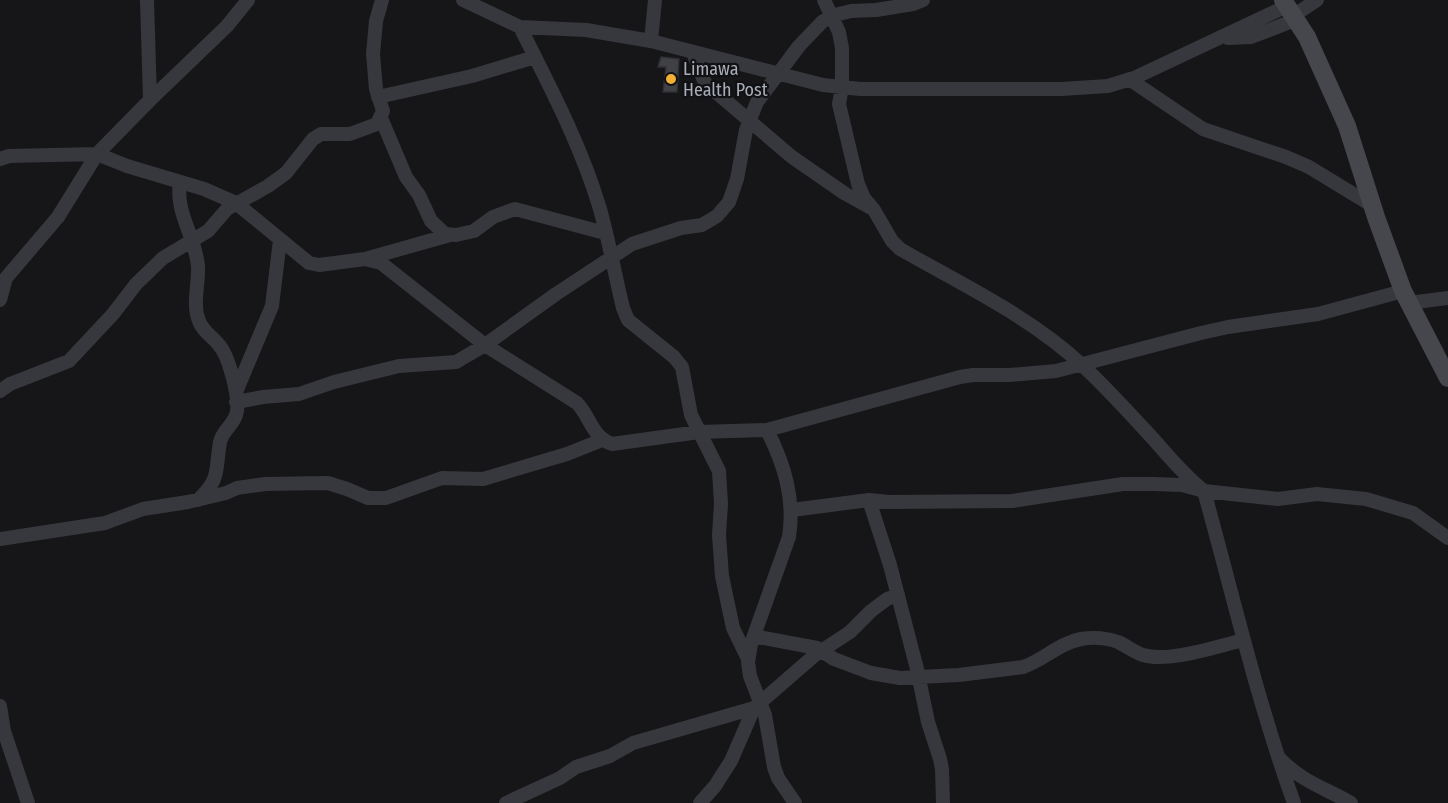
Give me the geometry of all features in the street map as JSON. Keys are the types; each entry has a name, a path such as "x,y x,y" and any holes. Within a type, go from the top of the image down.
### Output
{"street":[{"path":"147,0 150,100"},
{"path":"0,300 6,278 58,217 97,154 227,27 248,0"},
{"path":"0,391 10,384 69,361 113,314 136,284 163,258 208,231 227,209 286,173 313,139 321,134 362,131 377,124 381,117 382,105 378,97 373,46 376,21 382,0"},
{"path":"651,41 655,0"},
{"path":"824,0 839,32 842,48 842,87 839,104 858,184 864,198 874,210 892,241 900,249 1033,327 1082,365 1155,441 1185,476 1204,490 1277,755 1294,803"},
{"path":"236,397 299,394 399,366 456,362 485,345 632,244 681,228 702,225 717,216 729,202 737,179 749,120 757,102 814,30 831,16 851,11 904,6 923,0"},
{"path":"467,1 520,27 586,30 651,41 823,85 860,89 1061,89 1108,86 1129,79 1317,0"},
{"path":"1290,11 1307,38 1347,126 1372,206 1406,297 1448,378"},
{"path":"520,27 585,165 600,210 623,308 628,320 674,357 682,367 691,415 719,471 721,504 718,535 722,576 733,628 748,659 758,705 769,730 774,767 778,778 795,803"},
{"path":"693,52 705,83 792,157 844,193 874,210"},
{"path":"378,97 472,76 535,57"},
{"path":"1129,79 1203,129 1287,157 1309,167 1372,206"},
{"path":"823,85 839,104"},
{"path":"381,117 406,177 419,195 427,215 438,229 450,235"},
{"path":"0,159 9,156 97,154 127,166 204,189 236,203 309,262 319,265 365,259 450,235 474,231 493,217 515,209 552,217 605,233"},
{"path":"180,182 178,197 193,239 198,267 196,308 198,320 203,330 220,346 236,397 237,410 233,421 222,433 216,477 210,488 198,500"},
{"path":"236,397 272,306 280,240"},
{"path":"365,259 381,263 485,345 577,403 602,440 612,444 699,432 767,430 960,377 1056,371 1228,327 1318,314 1406,297 1448,298"},
{"path":"748,659 789,537 792,510 785,471 767,430"},
{"path":"0,539 105,523 143,509 198,500 247,486 328,483 368,498 386,498 442,478 483,478 567,454 602,440"},
{"path":"792,510 869,500 1012,501 1123,484 1182,485 1278,499 1317,494 1366,499 1413,513 1448,538"},
{"path":"869,500 881,534 920,678 928,722 942,770 943,803"},
{"path":"700,803 715,786 731,761 758,705 821,651 850,632 887,599 898,595"},
{"path":"754,636 817,648 834,659 871,674 900,678 1023,667 1035,663 1063,645 1080,639 1102,638 1118,642 1144,655 1163,656 1181,655 1244,640"},
{"path":"506,803 560,778 576,767 610,756 633,743 758,705"},
{"path":"0,706 4,730 28,803"},
{"path":"1277,755 1292,771 1312,784 1351,803"}],"building":[{"name":"Limawa Health Post","path":"661,57 679,59 677,92 663,92 666,67 658,67"}],"place":[{"name":"Limawa Health Post","path":"671,79"}]}
